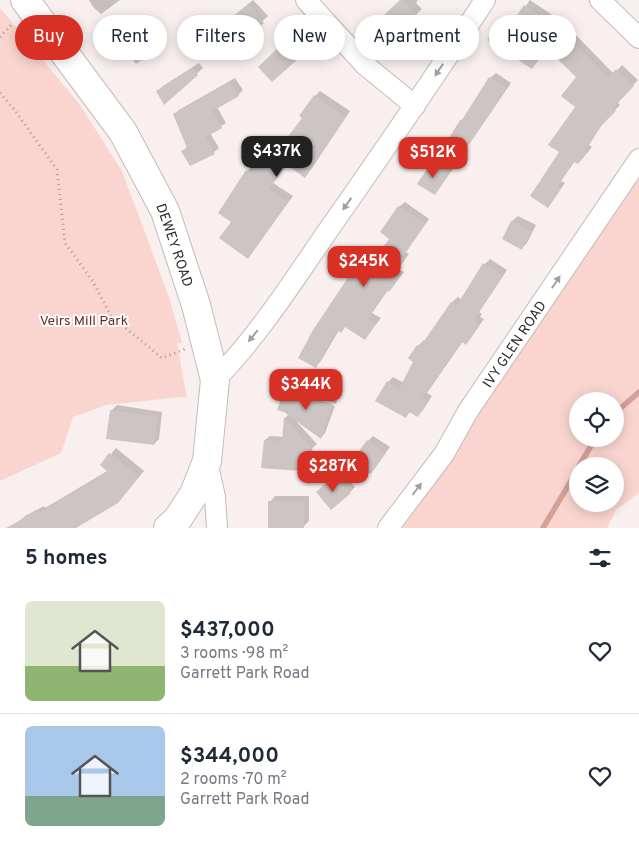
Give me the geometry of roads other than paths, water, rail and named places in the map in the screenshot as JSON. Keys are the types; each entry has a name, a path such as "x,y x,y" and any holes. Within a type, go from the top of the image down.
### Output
{"street":[{"name":"DEWEY ROAD","path":"25,0 123,132 165,211 196,304 215,380 208,461 215,496 217,528"},
{"path":"306,0 366,65 415,106"},
{"path":"215,380 266,319 415,106 485,0"},
{"path":"600,0 639,38"},
{"name":"IVY GLEN ROAD","path":"388,528 444,454 468,411 639,159"},
{"path":"168,528 177,520 194,494 208,461"}],"waterway":[{"path":"624,405 639,392"},
{"path":"584,457 590,447"},
{"path":"543,528 569,484"}],"park label":[{"name":"Veirs Mill Park","path":"84,320"}]}
